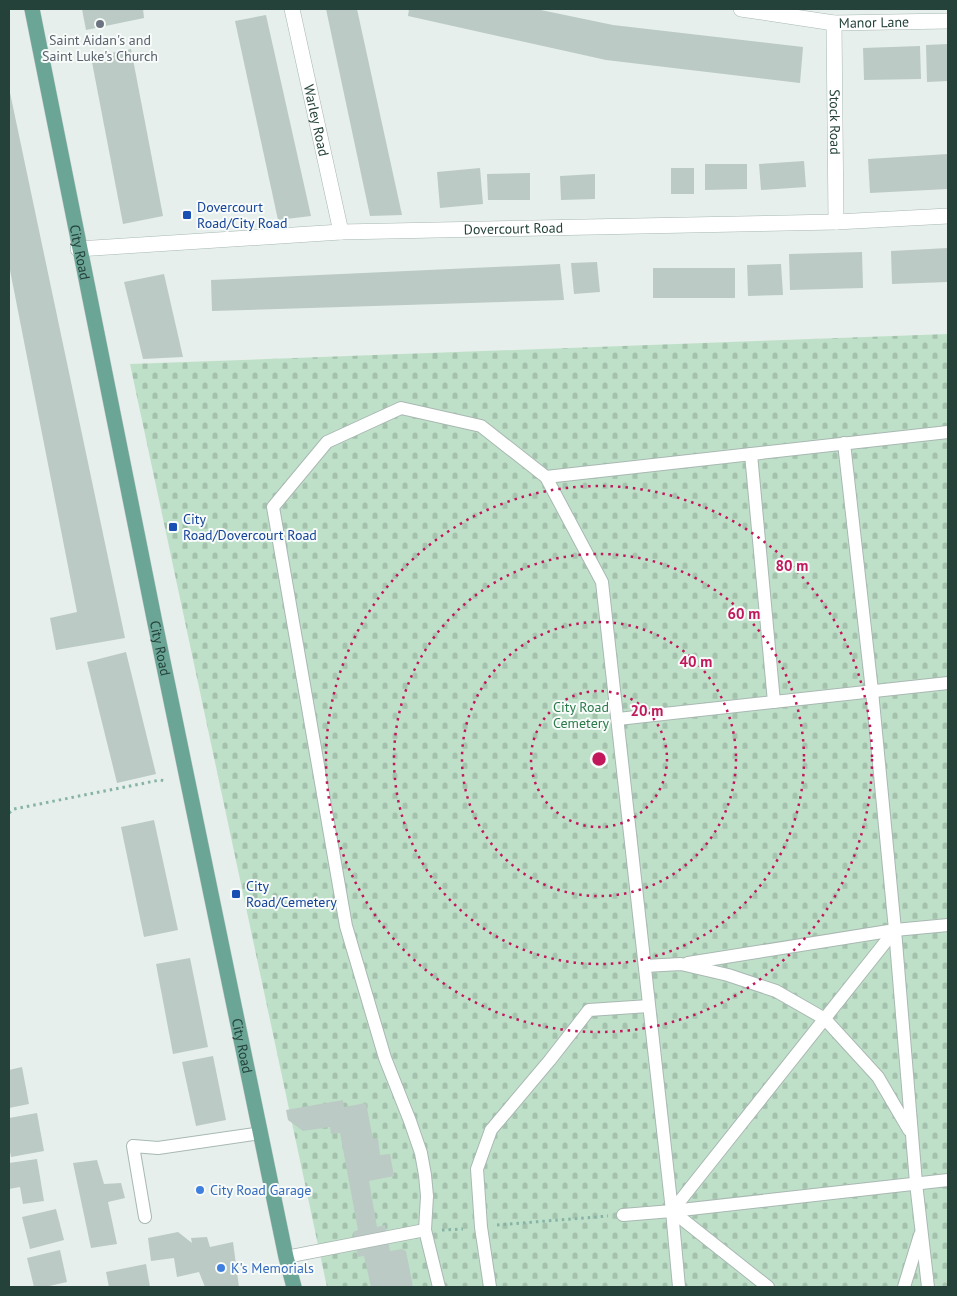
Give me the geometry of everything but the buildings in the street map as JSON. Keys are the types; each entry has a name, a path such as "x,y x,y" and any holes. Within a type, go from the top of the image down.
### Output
{"main road":[{"name":"City Road","path":"32,9 78,249 286,1257 294,1287"}],"street":[{"name":"Warley Road","path":"292,9 341,232"},
{"name":"Manor Lane","path":"741,9 834,23 948,21"},
{"name":"Stock Road","path":"834,23 836,222"},
{"name":"Dovercourt Road","path":"78,249 341,232 836,222 948,216"}],"lane":[{"path":"439,1287 425,1230 425,1175 421,1153 385,1058 346,926 273,507 327,442 401,408 482,426 546,476 602,582 679,1287"},
{"path":"546,476 948,432"},
{"path":"844,443 872,691 895,930 916,1183 928,1287"},
{"path":"751,454 774,702"},
{"path":"618,719 948,683"},
{"path":"645,966 680,964 895,930 948,925"},
{"path":"672,1211 895,930"},
{"path":"680,964 728,975 776,991 825,1019 878,1077 912,1134"},
{"path":"490,1287 481,1227 477,1169 491,1130 589,1010 649,1006"},
{"path":"146,1217 133,1146 158,1148 261,1133"},
{"path":"623,1215 948,1180"},
{"path":"672,1211 768,1287"},
{"path":"286,1257 425,1230"},
{"path":"904,1287 921,1231"}],"path":[{"path":"9,813 14,809 160,780 166,781"},
{"path":"498,1225 623,1215"},
{"path":"445,1230 459,1229"}],"green space":[{"name":"City Road Cemetery","path":"948,334 948,1287 327,1287 130,364"}],"place":[{"name":"Saint Aidan's and Saint Luke's Church","path":"100,24"},
{"name":"Dovercourt Road/City Road","path":"187,215"},
{"name":"City Road/Dovercourt Road","path":"173,527"},
{"name":"City Road/Cemetery","path":"236,894"},
{"name":"City Road Garage","path":"200,1190"},
{"name":"K's Memorials","path":"221,1268"}]}
